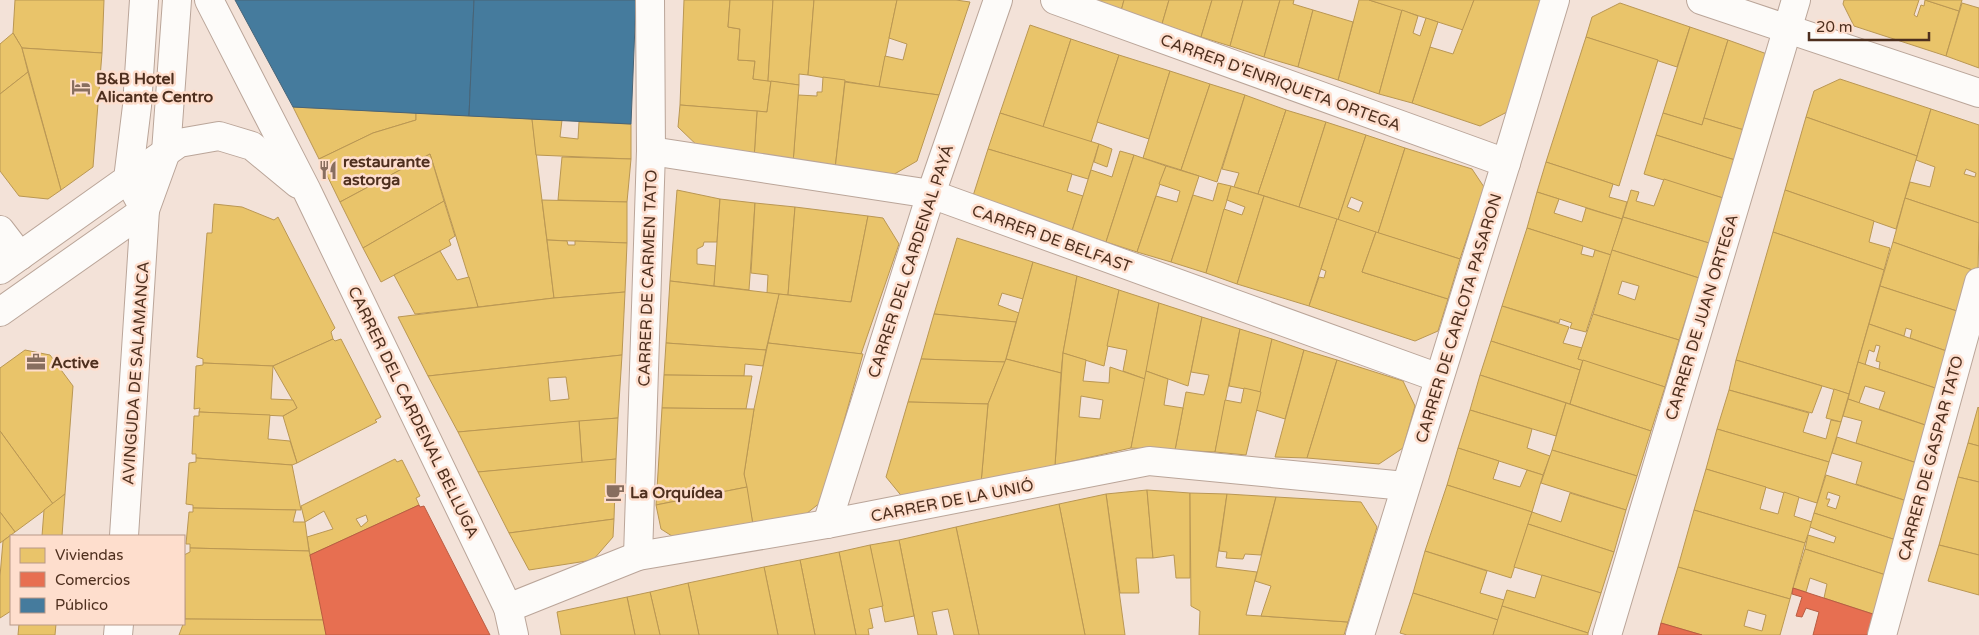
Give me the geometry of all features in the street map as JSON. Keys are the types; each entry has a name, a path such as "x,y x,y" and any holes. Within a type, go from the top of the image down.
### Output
{"street":[{"path":"0,312 145,210 128,179 137,106 144,0"},
{"name":"AVINGUDA DE SALAMANCA","path":"124,535 145,210 166,152 177,0"},
{"name":"CARRER DEL CARDENAL BELLUGA","path":"208,0 307,191 508,608 514,635"},
{"name":"CARRER DE CARMEN TATO","path":"638,556 651,151 650,0"},
{"name":"CARRER DEL CARDENAL PAYÁ","path":"827,524 931,194 998,0"},
{"name":"CARRER D'ENRIQUETA ORTEGA","path":"1055,0 1506,163"},
{"name":"CARRER DE CARLOTA PASARON","path":"1360,635 1555,0"},
{"path":"1701,0 1979,93"},
{"name":"CARRER DE JUAN ORTEGA","path":"1607,635 1796,0"},
{"name":"CARRER DEL CARDENAL BELLUGA","path":"10,263 180,142 219,136 252,146 307,191"},
{"name":"CARRER DE BELFAST","path":"651,151 931,194 1439,378"},
{"path":"0,230 10,263"},
{"name":"CARRER DE GASPAR TATO","path":"1882,635 1979,282"},
{"name":"CARRER DE LA UNIÓ","path":"508,608 638,556 827,524 1149,462 1405,486"}],"building: Viviendas":[{"path":"15,0 104,0 102,53 22,48 13,33"},
{"path":"684,0 730,0 728,27 740,29 738,60 755,61 753,79 771,81 767,112 680,105"},
{"path":"730,0 773,0 768,81 753,79 755,61 738,60 740,29 728,27"},
{"path":"773,0 814,0 808,75 799,74 799,85 768,81"},
{"path":"814,0 897,0 879,87 808,75"},
{"path":"897,0 956,0 970,2 939,95 879,87 885,56 903,60 907,44 889,38"},
{"path":"1085,0 1124,0 1121,11"},
{"path":"1124,0 1169,0 1162,24 1121,11"},
{"path":"1169,0 1212,0 1201,37 1162,24"},
{"path":"1212,0 1243,0 1230,46 1201,37"},
{"path":"1243,0 1280,0 1264,57 1230,46"},
{"path":"1280,0 1294,0 1293,4 1313,10 1298,67 1264,57"},
{"path":"1359,0 1369,0 1402,10 1379,94 1338,80"},
{"path":"1369,0 1474,0 1463,30"},
{"path":"1474,0 1542,0 1507,112 1480,126 1412,103 1430,47 1453,54"},
{"path":"1844,0 1919,0 1914,15 1917,17 1921,5 1924,6 1925,0 1959,11 1946,56 1854,26 1843,4"},
{"path":"1925,0 1962,0 1959,11"},
{"path":"1620,3 1690,27 1677,67 1586,37 1592,17"},
{"path":"1962,3 1979,8 1979,68 1946,56"},
{"path":"1313,10 1353,22 1338,80 1298,67"},
{"path":"1402,10 1418,16 1413,33 1420,36 1426,18 1438,22 1412,103 1379,94"},
{"path":"1030,25 1071,39 1043,127 1000,113"},
{"path":"1690,27 1728,40 1702,125 1663,113"},
{"path":"13,33 22,48 28,72 0,94 0,44"},
{"path":"1586,37 1658,60 1619,186 1546,162"},
{"path":"1071,39 1119,55 1091,142 1043,127"},
{"path":"1728,40 1767,54 1744,130 1704,118"},
{"path":"22,48 102,53 93,167 61,190"},
{"path":"1119,55 1170,71 1149,139 1097,122"},
{"path":"1170,71 1210,84 1181,170 1143,158"},
{"path":"28,72 61,190 48,199 19,196 0,171 0,94"},
{"path":"823,77 845,80 835,169 793,163 798,95 817,96 817,92 822,92"},
{"path":"1840,79 1931,109 1917,156 1806,117 1814,91"},
{"path":"771,81 799,85 793,163 754,159 757,111 767,112"},
{"path":"845,82 939,95 917,161 891,176 835,169"},
{"path":"1210,84 1245,95 1217,182 1181,170"},
{"path":"1245,95 1286,110 1258,194 1234,187 1239,173 1222,169"},
{"path":"680,105 757,111 754,159 703,151 678,127"},
{"path":"293,107 416,113 416,120 373,133 319,159"},
{"path":"1931,109 1979,125 1979,223 1905,198 1910,182 1930,187 1935,167 1916,160","holes":["1966,169 1976,173 1975,177 1964,174"]},
{"path":"1286,110 1326,122 1299,207 1258,194"},
{"path":"416,113 532,119 554,298 478,307 430,154 340,202 319,159 373,133 416,120"},
{"path":"1000,113 1099,144 1088,179 988,149"},
{"path":"1663,113 1702,125 1704,118 1744,130 1735,160 1656,135"},
{"path":"1806,117 1917,156 1896,229 1785,190"},
{"path":"532,119 562,120 560,137 578,139 579,122 631,124 631,159 536,155"},
{"path":"1326,122 1366,135 1338,220 1299,207"},
{"path":"1366,135 1405,148 1378,233 1338,220","holes":["1351,197 1363,202 1359,212 1347,207"]},
{"path":"1656,135 1735,160 1723,198 1644,174"},
{"path":"1099,144 1112,149 1107,167 1094,162"},
{"path":"1405,148 1472,169 1484,187 1460,259 1378,233"},
{"path":"988,149 1072,174 1067,191 1083,196 1072,231 972,199"},
{"path":"1120,151 1134,155 1106,242 1072,231 1091,170 1112,177"},
{"path":"430,154 444,201 363,248 340,202"},
{"path":"1134,155 1166,166 1137,252 1106,242"},
{"path":"562,157 631,159 627,202 558,200"},
{"path":"1546,162 1613,184 1609,197 1627,202 1622,219 1537,192"},
{"path":"1166,166 1199,176 1171,262 1137,252 1156,196 1177,202 1180,191 1159,184"},
{"path":"1664,179 1723,198 1709,243 1623,217 1631,190 1639,192 1636,201 1654,206"},
{"path":"1218,183 1231,186 1206,273 1171,262 1193,195 1213,201"},
{"path":"1231,186 1264,196 1237,284 1206,273 1224,209 1242,215 1245,207 1227,200"},
{"path":"677,190 720,199 717,242 704,242 703,246 697,249 697,264 716,266 714,286 670,281"},
{"path":"1785,190 1874,221 1869,242 1890,248 1884,270 1773,232"},
{"path":"1537,192 1559,199 1554,213 1582,222 1586,208 1622,219 1611,255 1527,228"},
{"path":"1264,196 1337,219 1309,306 1237,284"},
{"path":"1905,198 1979,223 1978,272 1893,242"},
{"path":"720,199 755,203 749,290 714,286"},
{"path":"542,200 627,202 627,243 547,240"},
{"path":"444,201 455,236 449,240 451,245 381,282 363,248"},
{"path":"755,203 795,207 788,295 767,293 768,275 751,273"},
{"path":"214,204 242,207 274,220 278,217 335,328 331,332 333,339 273,366 203,363 203,359 197,357 207,233 212,233"},
{"path":"795,207 868,216 851,302 788,295"},
{"path":"868,216 883,218 899,244 861,354 768,343 779,294 851,302"},
{"path":"1623,217 1709,243 1699,278 1612,250"},
{"path":"1337,219 1376,232 1362,272 1448,299 1438,331 1415,341 1309,306 1319,277 1324,278 1326,271 1321,269"},
{"path":"1527,228 1583,246 1581,254 1593,257 1595,250 1611,255 1586,332 1570,328 1572,323 1560,319 1559,323 1502,306"},
{"path":"1376,232 1460,259 1448,299 1362,272"},
{"path":"1773,232 1884,270 1849,394 1736,360"},
{"path":"957,238 1033,262 1023,299 1002,293 998,305 1019,313 1016,322 934,314"},
{"path":"547,240 567,241 568,245 575,245 575,241 627,243 625,292 554,298"},
{"path":"1893,242 1978,272 1966,314 1880,286"},
{"path":"1612,250 1699,278 1679,340 1593,314","holes":["1622,281 1639,286 1635,300 1618,294"]},
{"path":"440,251 457,280 469,277 478,307 415,314 394,275"},
{"path":"1033,262 1077,276 1061,373 1006,359"},
{"path":"1077,276 1119,290 1104,366 1063,353"},
{"path":"670,281 779,294 766,350 666,343"},
{"path":"1880,286 1966,314 1955,354 1910,338 1912,330 1906,328 1904,336 1869,324"},
{"path":"1119,290 1159,303 1145,379 1123,371 1127,350 1107,346"},
{"path":"625,292 622,355 428,376 398,317 554,298"},
{"path":"1159,303 1202,317 1188,386 1146,371"},
{"path":"1502,306 1569,327 1563,343 1582,348 1578,359 1583,360 1580,370 1491,341"},
{"path":"934,314 1016,322 1005,362 921,359"},
{"path":"1593,314 1679,340 1665,387 1578,359"},
{"path":"1202,317 1240,329 1215,452 1175,450 1186,392 1204,395 1209,375 1191,372"},
{"path":"1869,324 1955,354 1944,391 1879,369 1880,362 1876,361 1880,346 1876,345 1874,352 1869,350 1865,365 1858,362"},
{"path":"1240,329 1272,339 1261,392 1229,386"},
{"path":"333,339 335,341 341,339 381,417 375,420 377,422 297,463 283,416 297,408 273,366"},
{"path":"1272,339 1304,350 1285,419 1256,410"},
{"path":"1491,341 1580,370 1570,404 1480,375"},
{"path":"666,343 766,350 763,366 745,364 744,376 664,375"},
{"path":"768,343 863,354 821,502 796,522 754,531 744,474 754,409"},
{"path":"25,350 50,355 73,386 65,494 53,504 0,431 0,368"},
{"path":"1304,350 1337,360 1307,458 1275,457"},
{"path":"1063,353 1086,360 1083,381 1109,383 1110,367 1145,379 1131,448 1055,465","holes":["1081,396 1103,400 1100,419 1079,417"]},
{"path":"622,355 618,418 458,432 428,376","holes":["566,377 569,399 550,401 548,378"]},
{"path":"921,359 1005,362 988,404 908,402"},
{"path":"1006,359 1061,373 1055,465 981,483 988,404"},
{"path":"1337,360 1403,381 1415,406 1403,448 1379,464 1307,458"},
{"path":"1583,360 1665,387 1651,431 1570,404"},
{"path":"1736,360 1822,386 1812,413 1729,390"},
{"path":"1858,362 1944,391 1934,428 1879,409 1885,392 1865,386 1859,403 1848,399"},
{"path":"203,363 273,366 271,399 293,400 297,408 283,416 199,412 200,408 194,409 196,366 203,365"},
{"path":"1146,371 1168,379 1164,405 1183,408 1175,450 1131,448"},
{"path":"664,375 752,376 746,409 662,408"},
{"path":"1480,375 1566,403 1556,436 1470,410"},
{"path":"1244,388 1261,392 1246,455 1215,452 1225,400 1241,403"},
{"path":"1834,389 1849,394 1841,422 1826,418"},
{"path":"1729,390 1809,413 1803,432 1826,439 1831,420 1841,422 1829,462 1717,429"},
{"path":"1848,399 1934,428 1923,465 1856,443 1862,421 1843,416"},
{"path":"908,402 988,404 981,483 904,499 886,477"},
{"path":"1566,403 1651,431 1637,476 1552,450"},
{"path":"662,408 754,409 744,474 747,487 656,505"},
{"path":"1979,408 1979,446 1968,443"},
{"path":"1470,410 1532,429 1527,448 1550,456 1543,475 1458,448"},
{"path":"199,412 270,415 268,439 290,441 297,463 292,465 196,458 196,454 192,454 194,416 199,416"},
{"path":"618,418 616,459 582,463 579,421"},
{"path":"579,421 582,463 478,472 458,432"},
{"path":"1717,429 1829,462 1817,503 1706,469"},
{"path":"0,431 53,504 15,532 0,512"},
{"path":"1837,437 1923,465 1913,503 1856,484 1862,462 1832,453"},
{"path":"1968,443 1979,446 1979,482 1958,477"},
{"path":"1458,448 1499,461 1493,479 1520,487 1527,470 1543,475 1532,512 1447,485"},
{"path":"1552,450 1637,476 1626,510 1541,483"},
{"path":"196,458 292,465 301,510 193,508 193,505 186,504 189,463 196,462"},
{"path":"395,459 397,462 402,460 420,496 416,498 419,505 310,555 307,537 333,529 324,511 305,522 301,506","holes":["366,515 368,521 361,527 356,519"]},
{"path":"616,459 614,519 509,533 478,472"},
{"path":"1706,469 1766,487 1760,509 1778,514 1784,492 1799,497 1794,516 1812,522 1805,543 1694,510"},
{"path":"1826,475 1913,503 1902,542 1814,513","holes":["1828,492 1840,496 1836,509 1827,506 1830,499 1826,499"]},
{"path":"1958,477 1979,482 1979,555 1939,545"},
{"path":"1447,485 1532,512 1511,578 1425,551"},
{"path":"747,487 754,531 686,545 661,529 656,505"},
{"path":"1147,490 1153,558 1136,558 1139,593 1120,593 1106,494"},
{"path":"1147,490 1190,493 1190,578 1176,578 1174,555 1153,558"},
{"path":"1190,493 1227,494 1216,567 1257,572 1246,615 1348,622 1344,635 1199,635 1200,611 1191,606"},
{"path":"1570,493 1626,510 1614,552 1528,524 1532,512 1561,522"},
{"path":"65,494 62,535 42,535 44,510"},
{"path":"1106,494 1125,635 1085,635 1059,504"},
{"path":"1227,494 1276,497 1261,555 1245,554 1243,559 1226,558 1227,552 1219,551"},
{"path":"1276,497 1361,502 1377,527 1348,622 1261,616 1271,586 1255,581"},
{"path":"1059,504 1085,635 979,635 956,527"},
{"path":"193,508 296,510 293,522 305,522 309,551 190,548 190,544 186,544 189,512 193,512"},
{"path":"1694,510 1805,543 1790,599 1678,567"},
{"path":"0,512 15,532 0,543"},
{"path":"1814,513 1902,542 1892,577 1805,549 1808,535 1834,543 1836,537 1810,527"},
{"path":"614,519 613,537 593,560 529,570 509,533"},
{"path":"1528,524 1614,552 1601,593 1514,567"},
{"path":"956,527 979,635 954,635 948,609 932,612 937,635 918,635 899,540"},
{"path":"10,536 10,612 0,618 0,576 3,541"},
{"path":"899,540 914,616 885,622 870,545"},
{"path":"870,545 883,606 869,609 873,628 868,629 869,635 856,635 839,552"},
{"path":"1939,545 1979,555 1979,595 1928,581"},
{"path":"190,548 309,551 324,620 185,619 185,554 190,552"},
{"path":"1805,549 1892,577 1882,617 1824,598 1827,584 1810,578 1806,592 1793,588"},
{"path":"1425,551 1487,571 1480,593 1504,600 1498,620 1413,593"},
{"path":"839,552 856,635 815,635 800,560"},
{"path":"800,560 815,635 778,635 764,567"},
{"path":"764,567 778,635 699,635 688,583"},
{"path":"1678,567 1790,599 1780,635 1702,635 1661,623","holes":["1748,610 1766,615 1762,631 1744,626"]},
{"path":"1542,575 1601,593 1588,633 1502,606 1507,590 1535,598"},
{"path":"688,583 699,635 660,635 650,592"},
{"path":"650,592 660,635 635,635 627,597"},
{"path":"1413,593 1498,620 1493,635 1407,635 1400,633"},
{"path":"627,597 635,635 561,635 557,612"},
{"path":"1502,606 1588,633 1588,635 1493,635"},
{"path":"185,619 324,620 326,635 179,635 183,625 185,625"},
{"path":"19,625 56,625 55,635 18,635"}],"building: Comercios":[{"path":"419,505 420,507 424,506 490,635 326,635 310,555"},
{"path":"1793,588 1882,617 1876,635 1813,635 1819,612 1806,608 1802,617 1796,616 1802,597 1792,594"},
{"path":"1661,623 1702,635 1658,635"}],"building: Público":[{"path":"235,0 474,0 469,116 293,107"},
{"path":"474,0 636,0 631,124 469,116"}],"place":[{"name":"B&B Hotel Alicante Centro","path":"81,87"},
{"name":"restaurante astorga","path":"328,170"},
{"name":"Active","path":"36,362"},
{"name":"La Orquídea","path":"615,492"}]}
